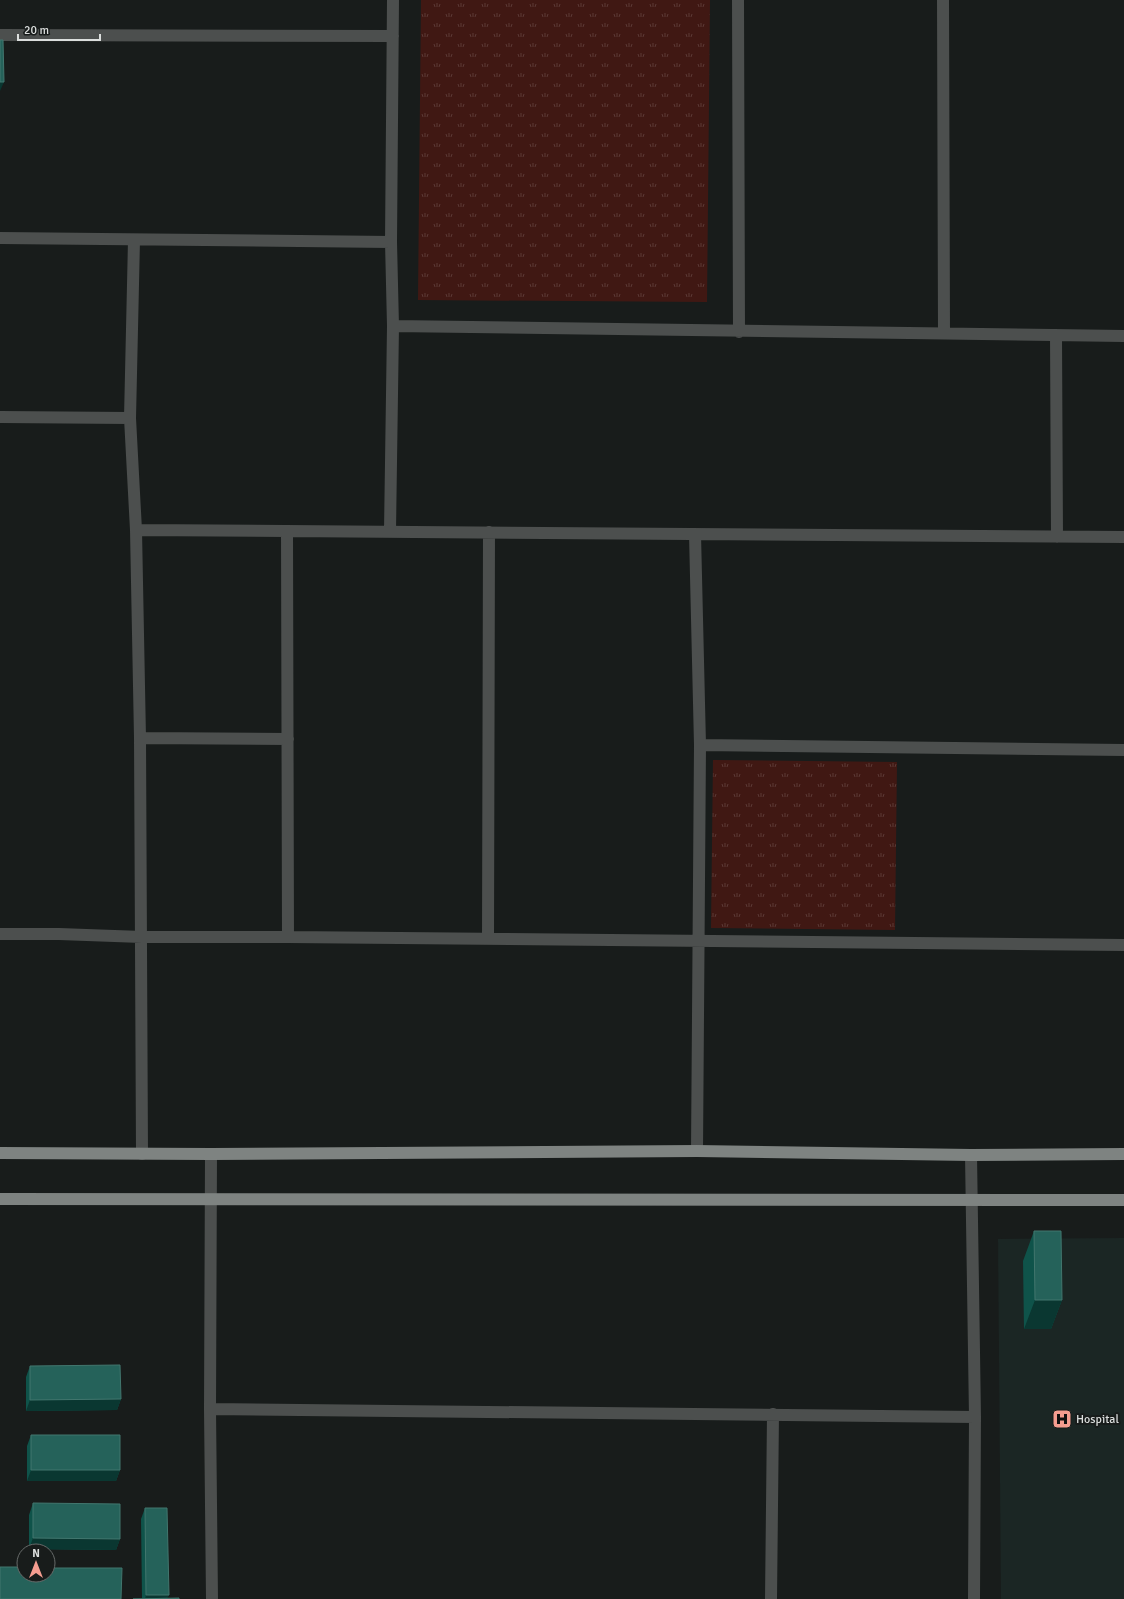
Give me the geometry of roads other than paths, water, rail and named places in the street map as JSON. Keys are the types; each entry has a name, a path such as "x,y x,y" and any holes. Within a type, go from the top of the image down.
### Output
{"main road":[{"path":"0,1152 211,1154 697,1151 971,1155 1124,1154"},
{"path":"0,1199 211,1201 1124,1200"}],"street":[{"path":"390,532 393,326 393,0"},
{"path":"738,0 739,332"},
{"path":"943,0 944,333"},
{"path":"0,35 393,36"},
{"path":"0,238 392,242"},
{"path":"134,240 130,418 136,530 140,738 142,1154"},
{"path":"393,326 739,332 1124,336"},
{"path":"1056,335 1057,537"},
{"path":"0,417 130,418"},
{"path":"136,530 1124,537"},
{"path":"287,531 288,937"},
{"path":"488,939 489,532"},
{"path":"695,534 700,745 697,1151"},
{"path":"140,738 288,739"},
{"path":"700,745 1124,750"},
{"path":"0,934 59,934 142,937 1124,945"},
{"path":"211,1154 210,1409 212,1599"},
{"path":"971,1155 974,1417 974,1599"},
{"path":"210,1409 974,1417"},
{"path":"771,1599 773,1414"}],"place":[{"name":"Hospital","path":"1062,1419"}]}
